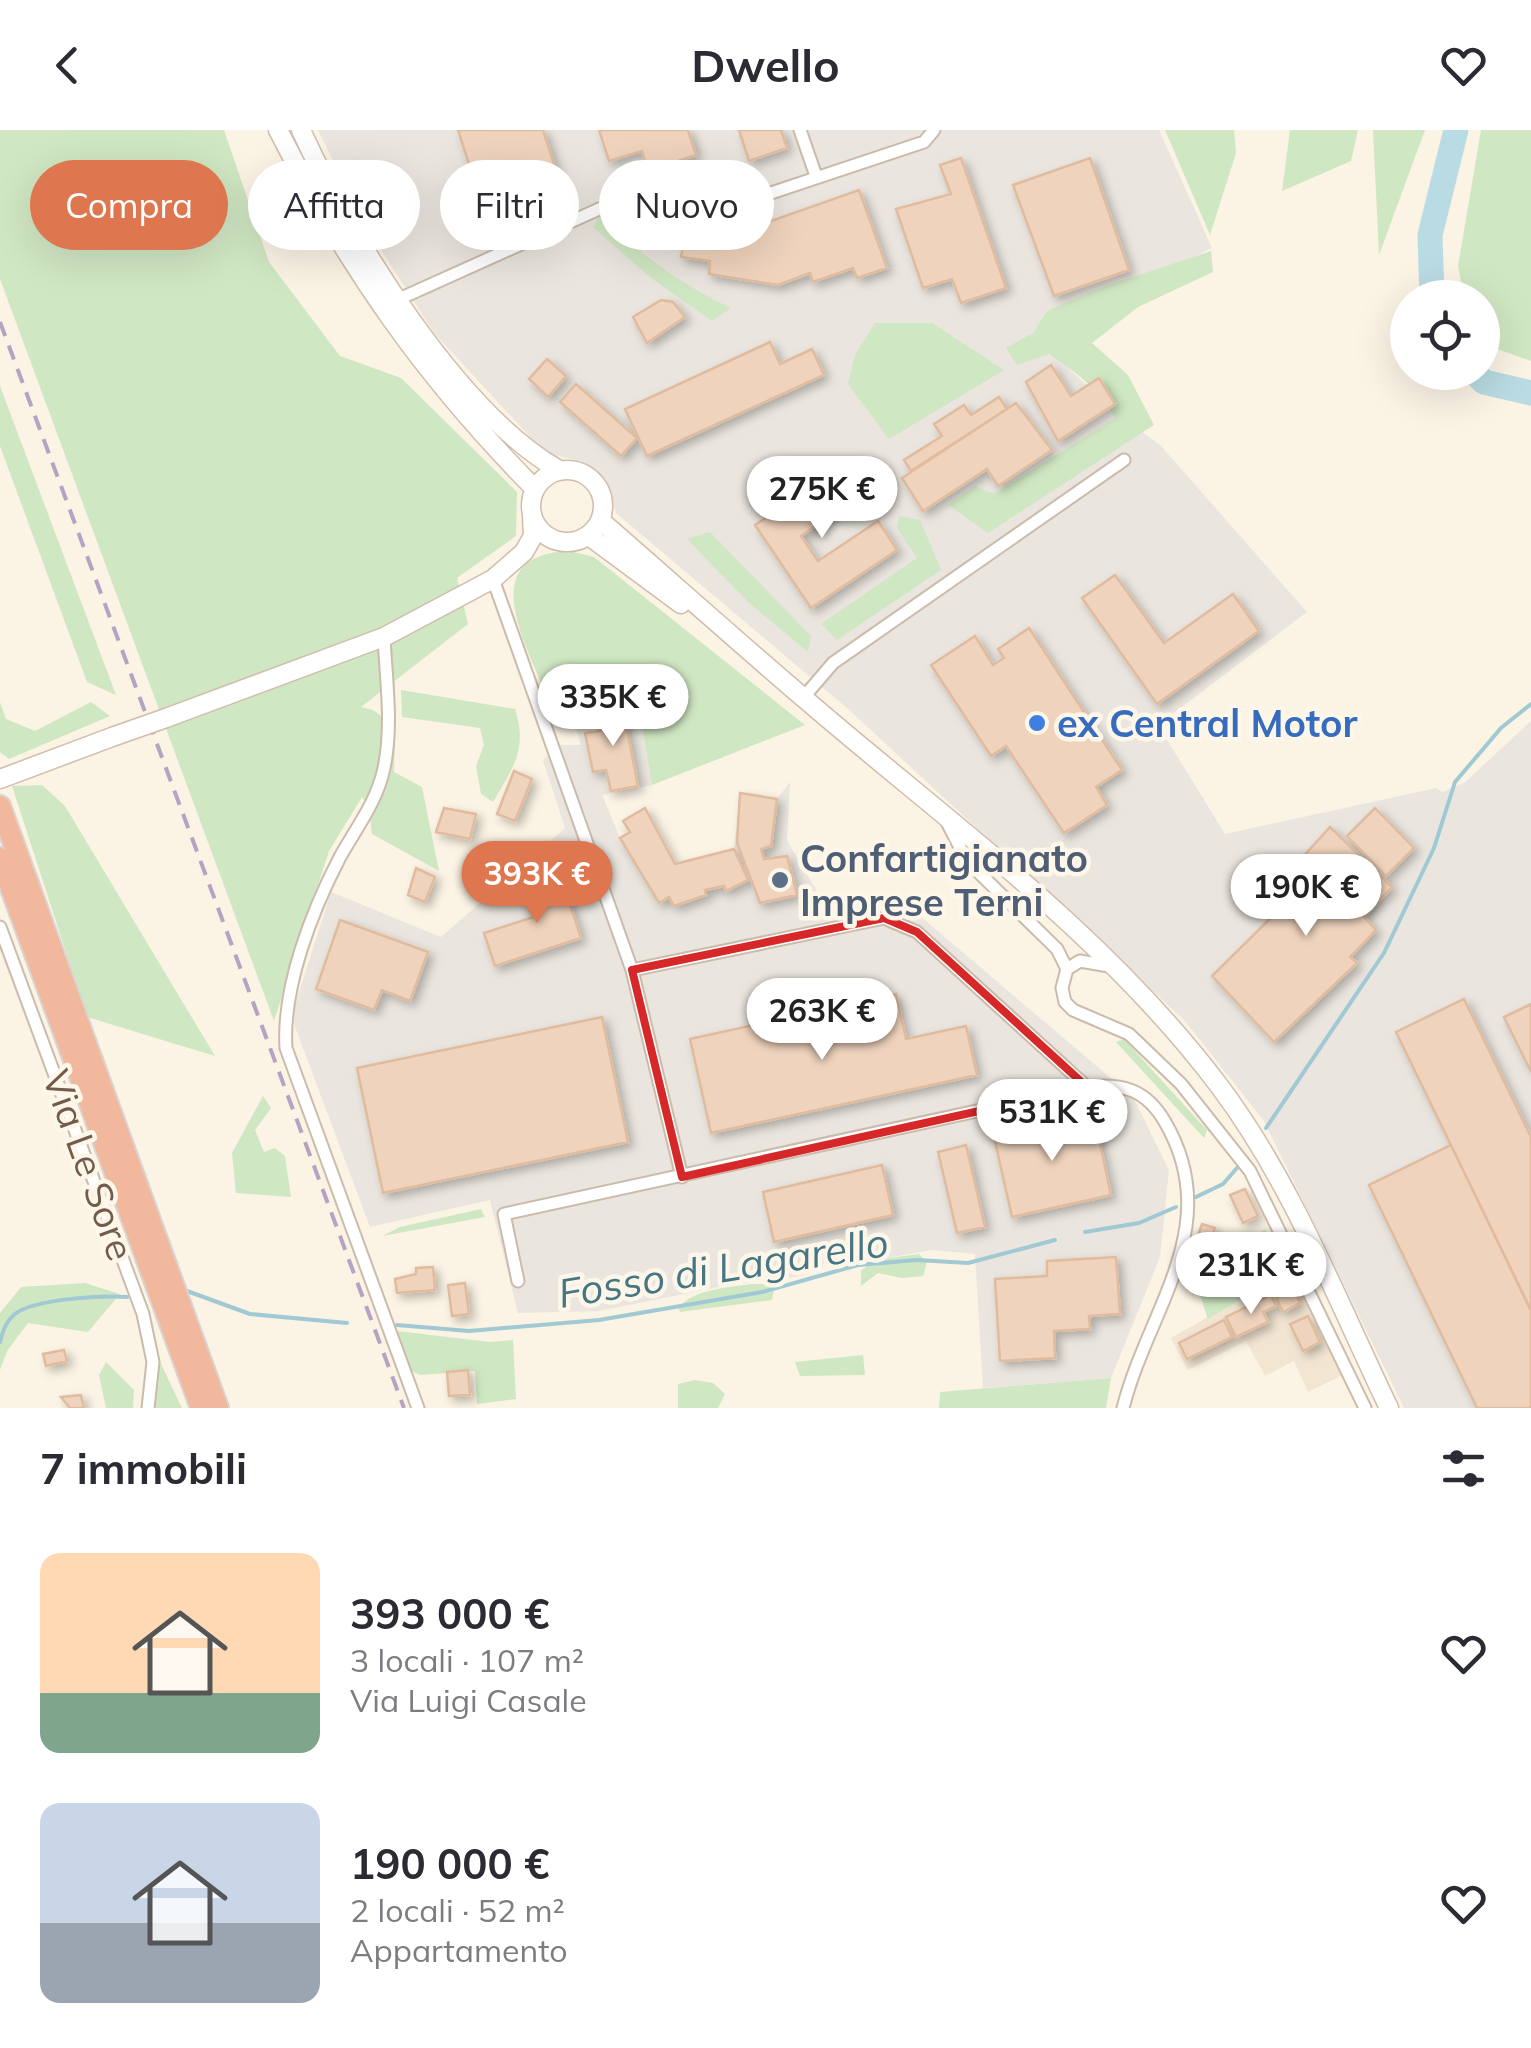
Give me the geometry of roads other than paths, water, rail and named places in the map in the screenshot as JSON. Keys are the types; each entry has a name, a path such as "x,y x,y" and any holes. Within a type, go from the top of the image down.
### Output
{"highway":[{"path":"0,806 218,1408"},
{"path":"0,858 201,1408"}],"main road":[{"path":"278,130 384,314 474,428 535,488"},
{"path":"301,130 367,252 438,355 534,456 559,470 591,478 603,498 595,528"},
{"path":"0,779 384,637 493,579 524,552 533,536 535,488 559,470"},
{"path":"532,515 542,532 559,542"},
{"path":"595,528 943,814 1118,969 1173,1026 1222,1090 1278,1175 1389,1408"},
{"path":"524,552 595,528"}],"street":[{"path":"800,130 816,176"},
{"path":"399,299 628,196 653,194 727,206 924,142 934,130"},
{"path":"798,692 833,663 1124,460"},
{"path":"493,579 632,970 682,1176"},
{"path":"384,637 388,713 384,768 369,810 339,859 314,920 284,1018 286,1048 418,1408"},
{"path":"943,814 967,861 1057,948 1067,969 1062,988 1065,1002 1074,1010 1130,1034 1181,1084 1250,1171 1366,1408"},
{"path":"632,970 884,918 917,932 1087,1087"},
{"name":"Via Le Sore","path":"0,927 6,957 143,1314 152,1362 148,1408"},
{"path":"1067,969 1080,960 1118,969"},
{"path":"518,1281 504,1214 1117,1083 1140,1092 1162,1117 1176,1142 1190,1216 1172,1281 1131,1377 1123,1408"}],"waterway":[{"path":"1431,280 1430,235 1456,130"},
{"path":"1500,386 1531,393"},
{"name":"Fosso di Lagarello","path":"1266,1128 1384,953 1434,848 1455,782 1501,728 1531,704"},
{"path":"1196,1197 1223,1184 1237,1168"},
{"path":"1085,1232 1139,1223 1176,1207"},
{"name":"Fosso di Lagarello","path":"397,1325 469,1331 599,1320 762,1292 858,1265 917,1260 968,1263 1055,1240"},
{"name":"Fosso di Lagarello","path":"187,1291 250,1314 347,1323"},
{"name":"Fosso di Lagarello","path":"0,1342 9,1320 24,1309 69,1299 127,1297"}],"railway":[{"path":"0,322 404,1408"}],"place":[{"name":"ex Central Motor","path":"1037,723"},
{"name":"Confartigianato Imprese Terni","path":"780,880"}]}
